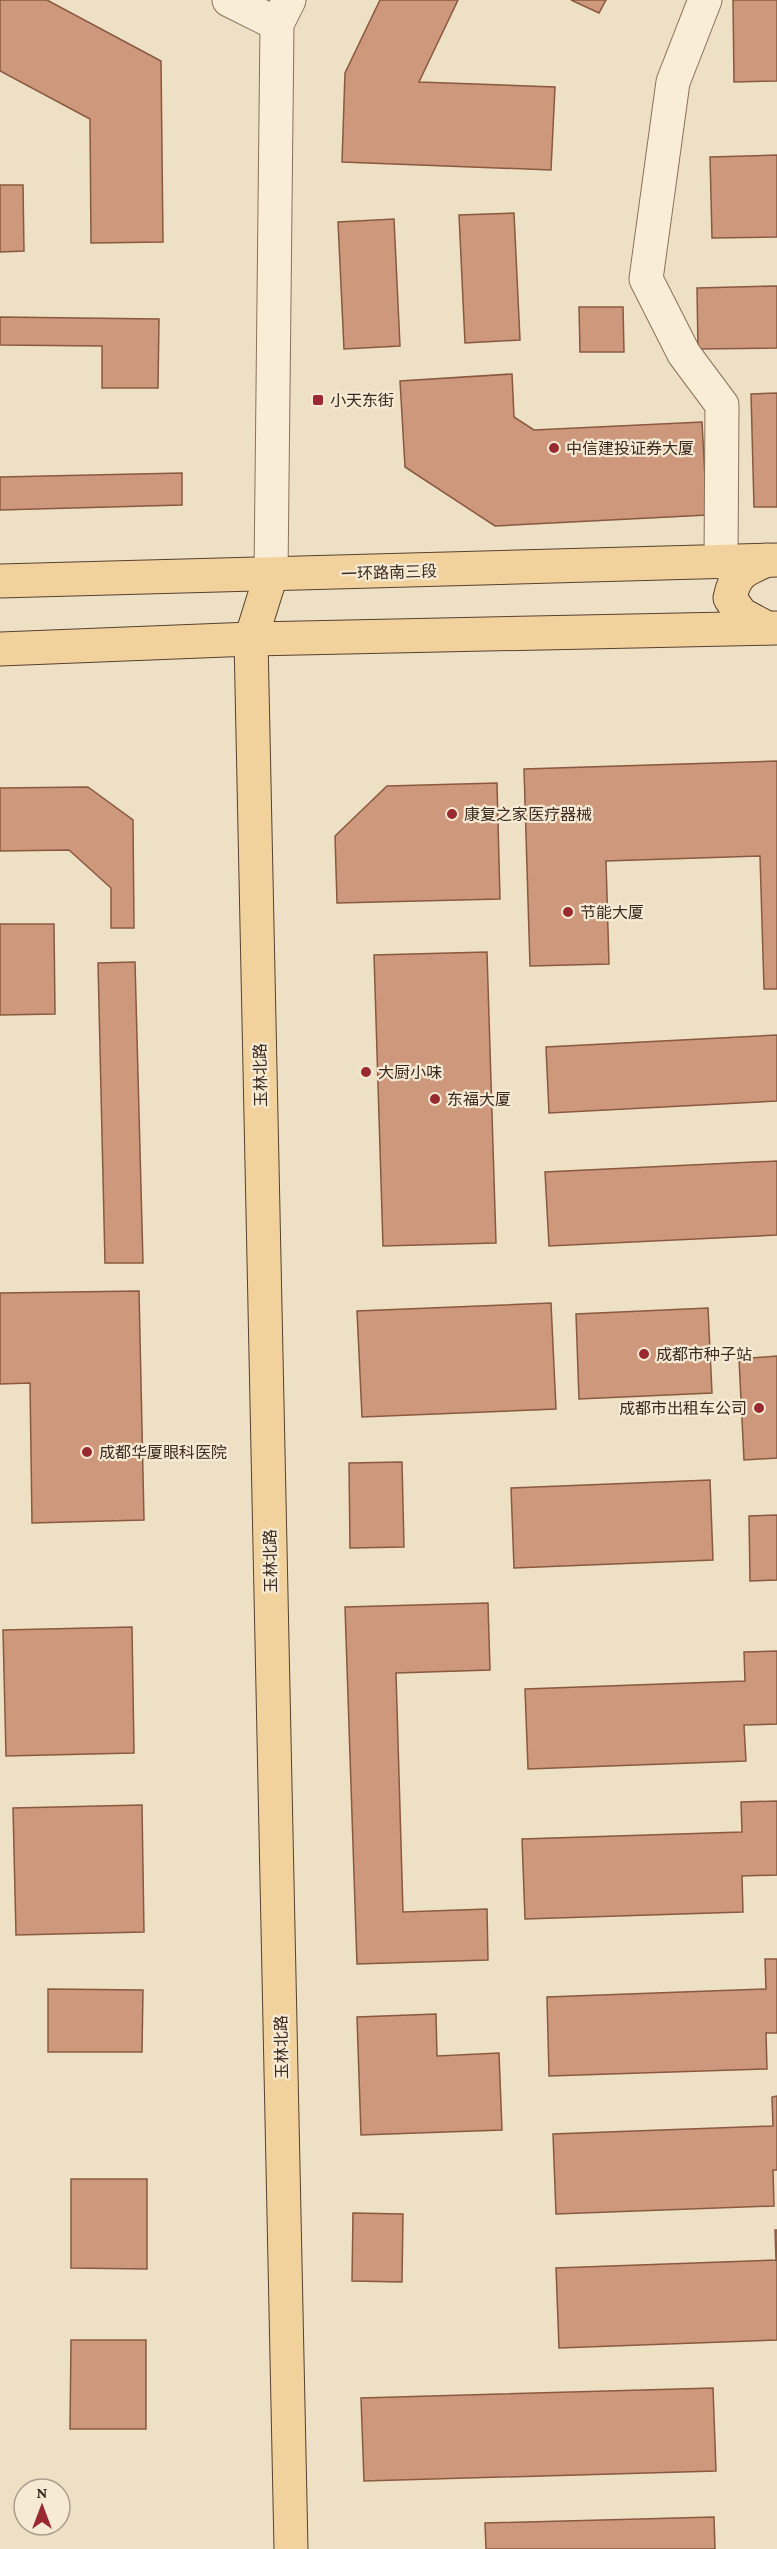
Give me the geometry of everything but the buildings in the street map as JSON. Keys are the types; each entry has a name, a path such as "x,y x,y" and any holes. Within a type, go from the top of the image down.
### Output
{"main road":[{"name":"一环路南三段","path":"0,581 772,560"},
{"path":"772,560 745,569 733,581 730,598 741,614 772,628"},
{"name":"玉林北路","path":"271,575 251,639 291,2549"},
{"path":"0,649 251,639 772,628"}],"street":[{"path":"229,0 283,12 271,575"},
{"path":"705,0 673,82 646,279 684,354 722,405 721,562"}],"place":[{"name":"小天东街","path":"318,400"},
{"name":"中信建投证券大厦","path":"554,448"},
{"name":"康复之家医疗器械","path":"452,814"},
{"name":"节能大厦","path":"568,912"},
{"name":"大厨小味","path":"366,1072"},
{"name":"东福大厦","path":"435,1099"},
{"name":"成都市种子站","path":"644,1354"},
{"name":"成都市出租车公司","path":"759,1408"},
{"name":"成都华厦眼科医院","path":"87,1452"}]}
